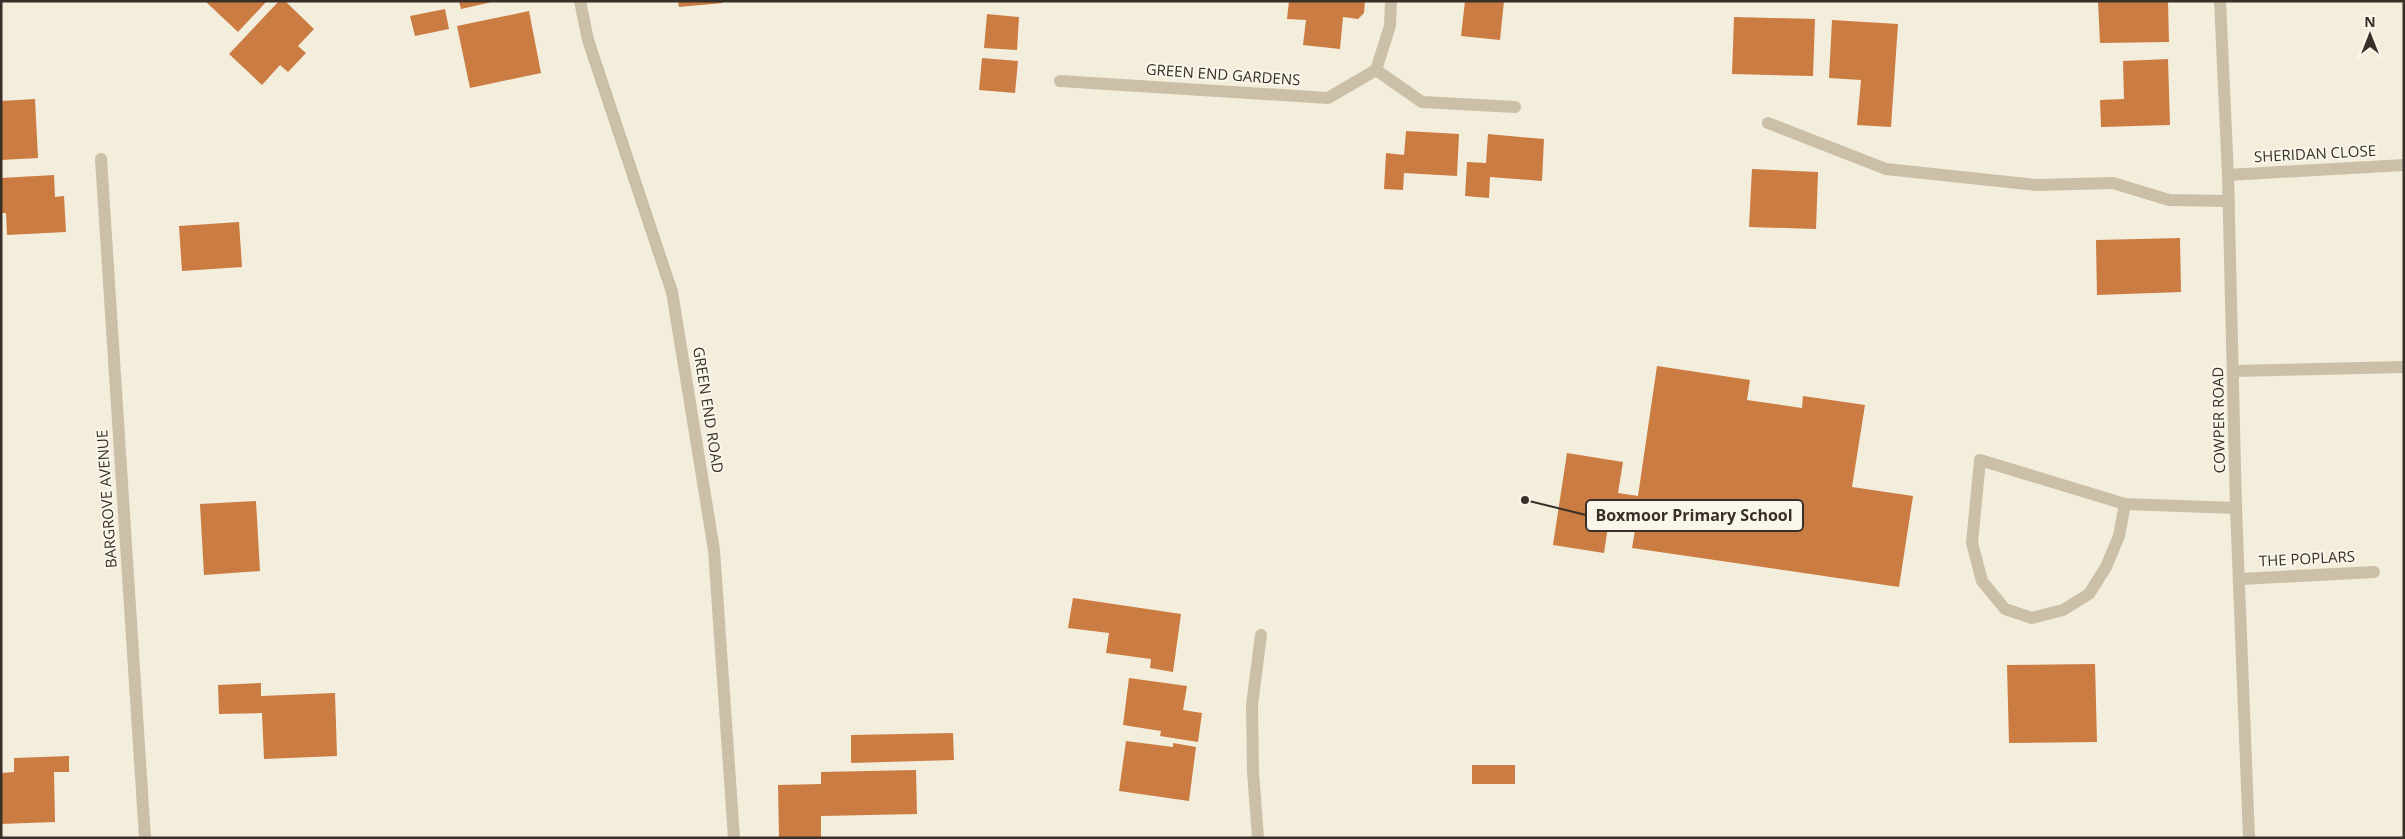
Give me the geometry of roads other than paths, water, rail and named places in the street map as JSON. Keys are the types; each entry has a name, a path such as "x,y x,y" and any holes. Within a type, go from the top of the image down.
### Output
{"street":[{"name":"GREEN END ROAD","path":"580,1 588,40 672,292 714,550 734,838"},
{"path":"1391,1 1390,26 1376,70 1422,102 1515,107"},
{"name":"COWPER ROAD","path":"2220,1 2229,201 2236,508 2241,579 2249,838"},
{"name":"GREEN END GARDENS","path":"1060,80 1328,98 1376,70"},
{"path":"1768,123 1886,169 2037,185 2113,183 2168,200 2229,201"},
{"name":"BARGROVE AVENUE","path":"101,159 144,838"},
{"name":"SHERIDAN CLOSE","path":"2228,174 2404,165"},
{"path":"2234,371 2404,367"},
{"path":"2125,504 2118,536 2106,567 2089,594 2063,610 2032,618 2005,609 1982,581 1972,543 1980,460 2125,504 2236,508"},
{"name":"THE POPLARS","path":"2241,579 2374,572"},
{"path":"1258,838 1253,771 1252,705 1261,635"}],"place":[{"name":"Boxmoor Primary School","path":"1525,500"}]}
